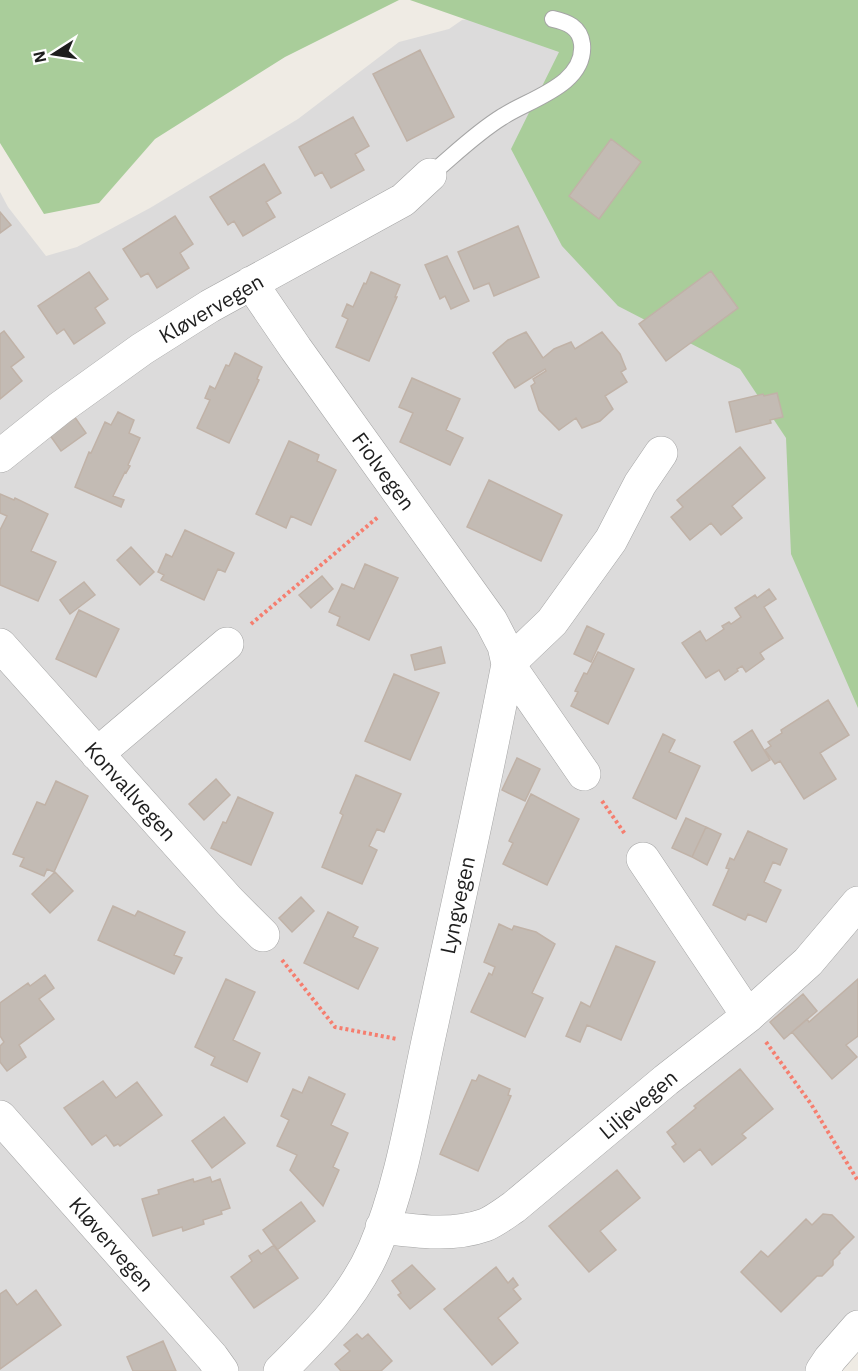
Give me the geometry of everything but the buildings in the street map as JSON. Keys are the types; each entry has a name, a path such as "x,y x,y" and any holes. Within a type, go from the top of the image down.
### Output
{"street":[{"name":"Kløvervegen","path":"0,456 60,408 142,349 210,306 403,200 430,175"},
{"name":"Fiolvegen","path":"251,283 491,621 504,646 508,664"},
{"path":"584,774 508,664 552,622 611,540 640,484 661,453"},
{"path":"97,754 227,644"},
{"name":"Konvallvegen","path":"0,645 229,901 263,935"},
{"name":"Lyngvegen","path":"280,1371 327,1322 352,1291 373,1252 382,1227 400,1169 508,664"},
{"path":"643,859 748,1016"},
{"name":"Liljevegen","path":"382,1227 434,1233 461,1231 488,1224 514,1208 666,1080 748,1016 808,962 858,903"},
{"name":"Kløvervegen","path":"0,1117 222,1371"},
{"path":"822,1371 858,1327"}],"lane":[{"path":"430,175 501,117 569,78 580,58 581,36 567,22 553,19"}],"path":[{"path":"227,644 402,497"},
{"path":"584,774 643,859"},
{"path":"263,935 335,1027 427,1045"},
{"path":"748,1016 810,1104 858,1181"}],"shaded area":[{"path":"542,8 858,393 858,1349 838,1371 0,1371 0,192 8,207 46,256 77,247 150,208 298,119 399,42 449,29 462,20"}],"green space":[{"path":"0,0 399,0 285,57 155,139 99,203 44,214 0,143"},
{"path":"410,0 858,0 858,708 791,554 786,438 740,369 618,306 562,246 511,149 559,52"}]}
